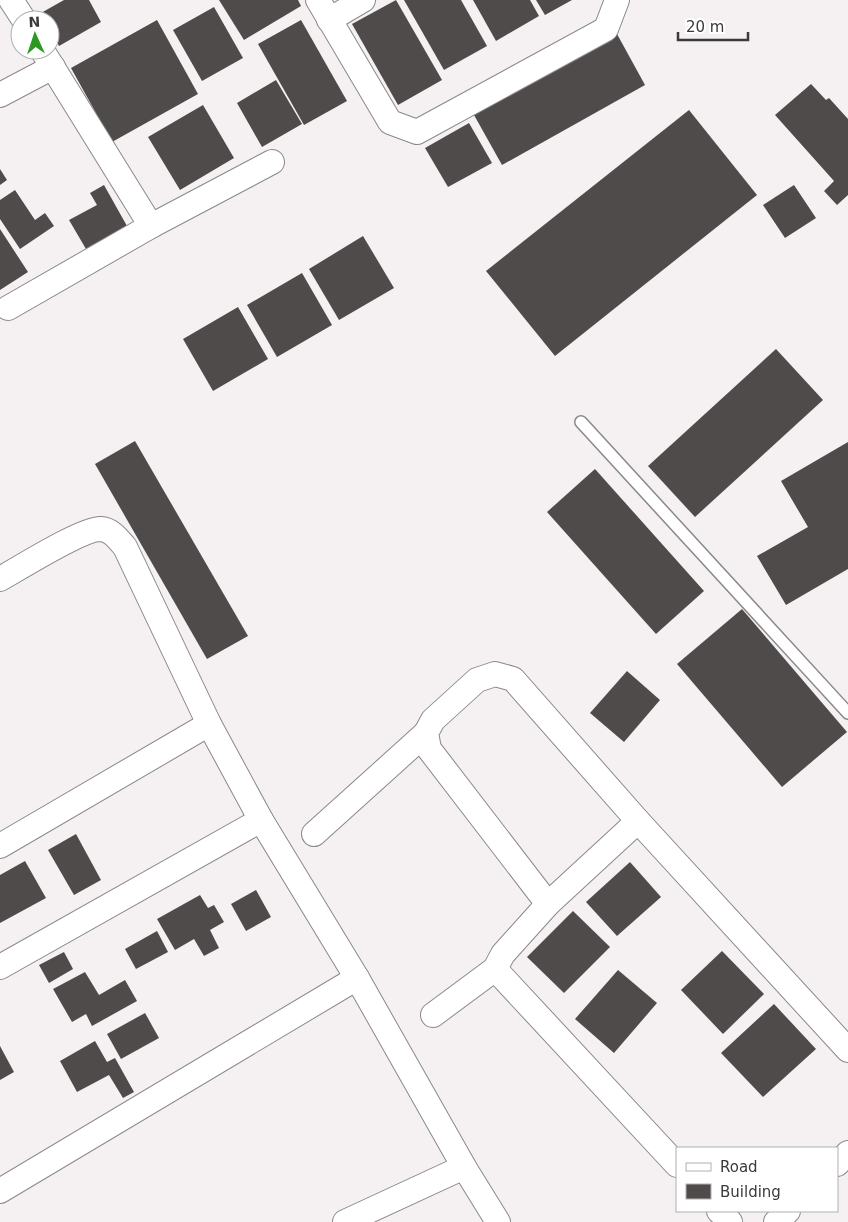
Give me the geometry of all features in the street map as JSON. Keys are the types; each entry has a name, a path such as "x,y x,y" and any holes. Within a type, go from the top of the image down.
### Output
{"street":[{"path":"363,0 324,10 390,122 416,132 606,29 617,0"},
{"path":"0,95 47,60"},
{"path":"49,60 151,226"},
{"path":"8,308 151,226 272,162"},
{"path":"0,579 83,534 100,529 114,534 125,547 209,724 261,820 357,978 464,1167 498,1222"},
{"path":"314,834 426,734 433,720 477,680 495,674 514,679 638,821 848,1050"},
{"path":"0,846 209,724"},
{"path":"426,734 429,749 548,904"},
{"path":"0,967 261,820"},
{"path":"433,1015 495,969 503,954 548,904 638,821"},
{"path":"495,969 676,1164"},
{"path":"0,1191 357,978"},
{"path":"838,1163 848,1153"},
{"path":"345,1222 464,1167"},
{"path":"720,1212 730,1222"},
{"path":"776,1222 787,1212"}],"lane":[{"path":"581,422 848,713"}],"building":[{"path":"64,0 89,0 101,22 60,45 60,10 46,10"},
{"path":"219,0 298,0 301,6 244,40"},
{"path":"396,0 442,80 398,105 352,24"},
{"path":"404,0 461,0 487,46 444,70"},
{"path":"473,0 530,0 539,16 496,41"},
{"path":"536,0 572,0 545,15"},
{"path":"214,7 243,58 202,81 173,30"},
{"path":"157,20 198,94 112,142 71,68"},
{"path":"301,20 347,101 304,125 258,44"},
{"path":"617,34 645,85 502,165 474,115"},
{"path":"276,80 302,124 262,147 237,103"},
{"path":"811,84 826,100 829,98 848,119 848,195 837,205 824,191 834,181 775,115"},
{"path":"203,105 234,158 180,190 148,137"},
{"path":"689,110 757,195 555,356 486,271"},
{"path":"469,123 492,163 448,187 425,148"},
{"path":"0,169 7,180 0,185"},
{"path":"104,185 127,226 86,249 69,220 97,205 90,193"},
{"path":"794,185 816,218 785,238 763,205"},
{"path":"15,190 35,220 45,213 54,226 20,249 0,219 0,200"},
{"path":"0,229 28,272 0,290"},
{"path":"363,236 394,288 339,320 309,269"},
{"path":"302,273 332,325 277,357 247,305"},
{"path":"238,307 268,359 213,391 183,339"},
{"path":"776,349 823,400 695,517 648,466"},
{"path":"135,441 248,636 207,659 95,464"},
{"path":"848,442 848,569 786,605 757,556 808,527 781,481"},
{"path":"595,469 704,591 656,634 547,512"},
{"path":"742,609 847,732 782,787 677,664"},
{"path":"627,671 660,700 624,742 590,713"},
{"path":"76,834 101,880 74,895 48,850"},
{"path":"25,861 46,898 0,923 0,875"},
{"path":"630,862 661,897 617,936 586,902"},
{"path":"256,890 271,917 246,931 231,904"},
{"path":"200,895 208,908 214,905 224,922 210,930 219,948 204,956 194,939 175,950 157,919"},
{"path":"573,911 610,947 564,993 527,957"},
{"path":"157,931 168,952 136,969 125,949"},
{"path":"722,951 764,994 723,1034 681,990"},
{"path":"64,952 73,969 49,983 39,965"},
{"path":"618,970 657,1003 614,1053 575,1019"},
{"path":"85,972 99,995 125,980 137,1001 92,1026 86,1014 72,1022 53,989"},
{"path":"774,1004 816,1049 763,1097 721,1053"},
{"path":"145,1013 159,1038 121,1059 107,1034"},
{"path":"95,1041 107,1062 115,1058 134,1092 123,1098 109,1075 77,1092 60,1061"},
{"path":"0,1046 14,1072 0,1080"}]}
